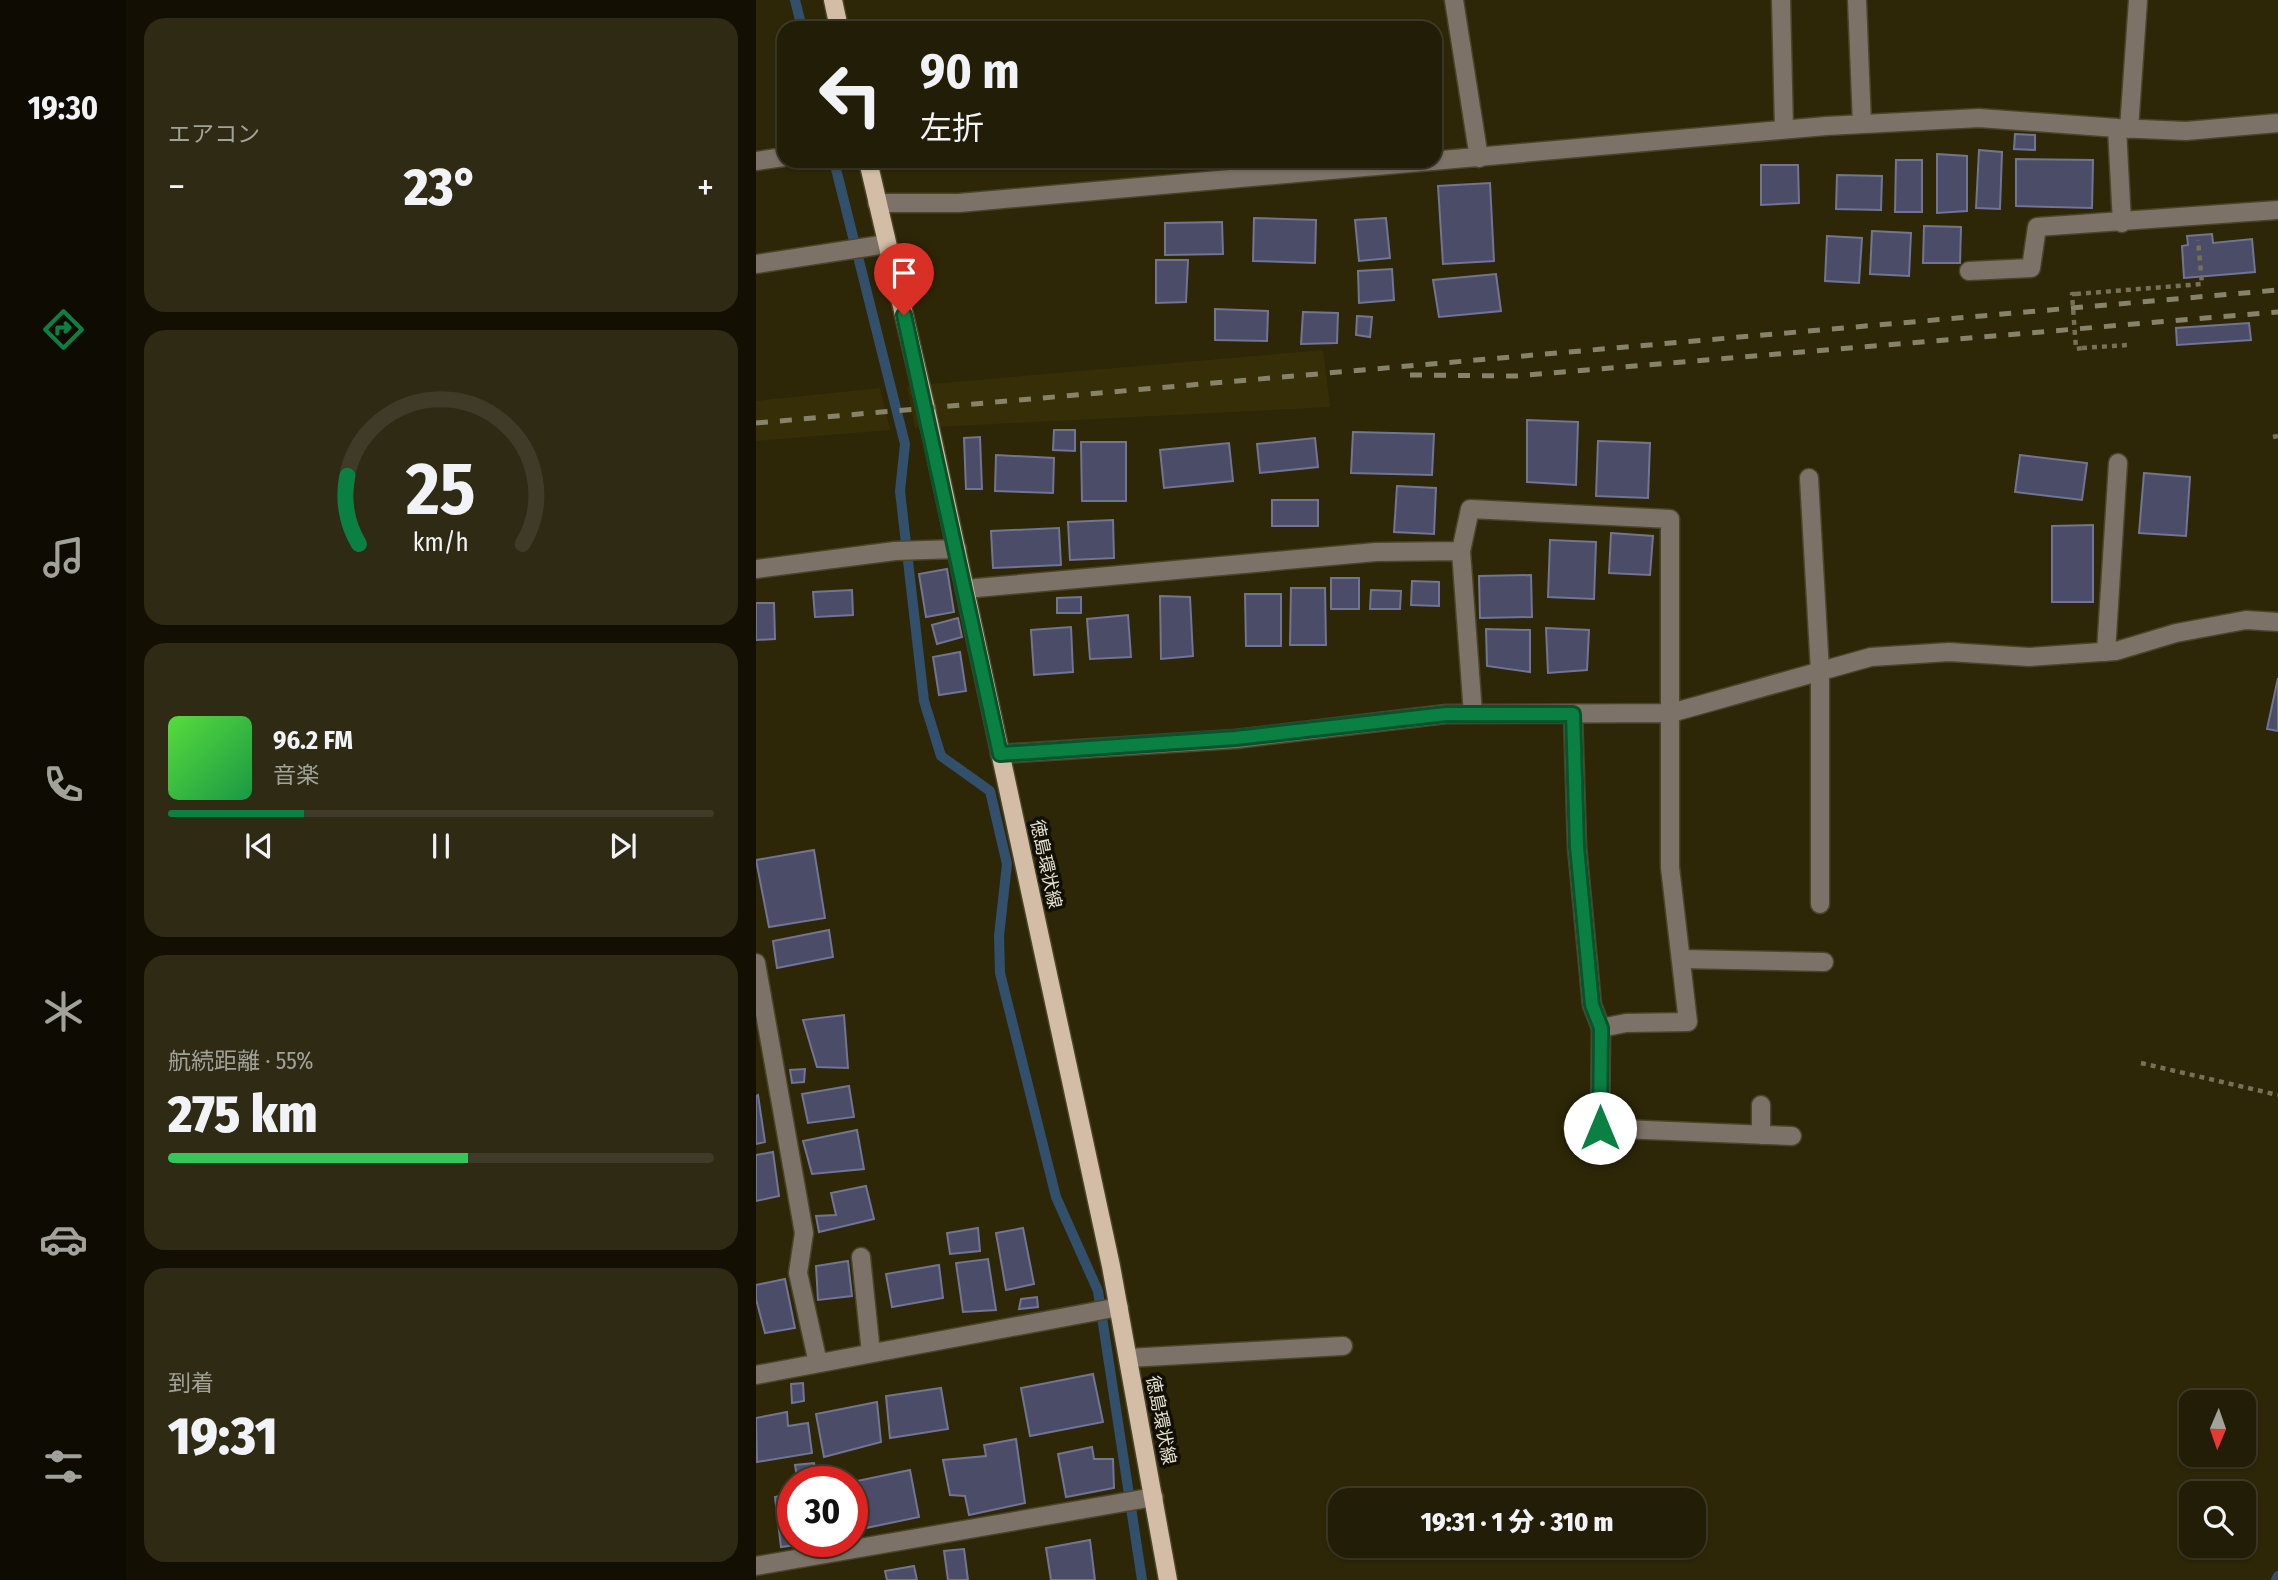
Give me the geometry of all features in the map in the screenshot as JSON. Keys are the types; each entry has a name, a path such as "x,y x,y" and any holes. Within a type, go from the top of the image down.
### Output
{"main road":[{"path":"833,0 838,21"},
{"name":"徳島環状線","path":"870,168 957,549 1000,754 1107,1309 1128,1358 1168,1580"}],"street":[{"path":"1454,0 1479,158"},
{"path":"1782,0 1784,129"},
{"path":"1857,0 1862,124"},
{"path":"2122,223 2123,128 2138,0"},
{"path":"1442,161 1784,129 1979,118 2186,131 2278,123"},
{"path":"756,161 777,158"},
{"path":"877,203 959,203 1363,168"},
{"path":"1969,271 2031,268 2037,227 2278,210"},
{"path":"756,264 887,244"},
{"path":"2106,652 2118,463"},
{"path":"1809,478 1820,671 1819,904"},
{"path":"1473,714 1461,551 1470,509 1670,519 1670,867 1688,1022 1626,1023 1601,1028"},
{"path":"756,569 904,551 957,549"},
{"path":"965,589 1376,552 1461,551"},
{"path":"1000,754 1236,738 1446,714 1671,713 1871,657 1949,652 2029,657 2106,652 2246,620 2278,622"},
{"path":"1573,714 1577,847 1592,1005 1601,1028 1600,1128"},
{"path":"1681,959 1824,962"},
{"path":"756,963 804,1233 798,1273 818,1363"},
{"path":"1761,1105 1761,1135"},
{"path":"1573,1127 1792,1136"},
{"path":"861,1257 872,1353"},
{"path":"756,1375 1107,1309"},
{"path":"1128,1358 1343,1346"},
{"path":"756,1566 1154,1497"}],"path":[{"path":"2128,345 2076,349 2072,294 2202,284 2196,217"},
{"path":"2141,1063 2278,1096"}],"shaded area":[{"path":"1323,350 1330,407 915,428 907,386"},
{"path":"880,388 890,430 756,441 756,401"}],"building":[{"path":"2015,134 2035,135 2035,150 2014,149"},
{"path":"1979,150 2002,152 2000,209 1976,208"},
{"path":"1937,154 1967,156 1967,211 1937,213"},
{"path":"2016,159 2093,160 2092,208 2016,206"},
{"path":"1896,160 1922,160 1922,212 1895,212"},
{"path":"1761,165 1798,165 1799,203 1761,205"},
{"path":"1837,175 1882,176 1881,210 1836,209"},
{"path":"1490,183 1494,261 1443,264 1438,186"},
{"path":"1254,218 1316,220 1315,263 1253,261"},
{"path":"1386,218 1390,258 1359,261 1355,220"},
{"path":"1222,222 1223,254 1165,255 1165,223"},
{"path":"1924,226 1961,227 1960,263 1923,263"},
{"path":"1872,231 1911,233 1909,276 1870,274"},
{"path":"2212,234 2213,243 2252,239 2255,272 2184,278 2182,246 2188,245 2187,236"},
{"path":"1827,236 1862,238 1859,283 1825,281"},
{"path":"1156,260 1188,260 1186,302 1156,303"},
{"path":"1392,269 1394,300 1359,303 1358,271"},
{"path":"1496,274 1501,311 1439,317 1433,280"},
{"path":"1215,309 1268,311 1267,341 1215,340"},
{"path":"1303,312 1338,313 1337,343 1301,344"},
{"path":"1357,316 1372,317 1370,337 1356,335"},
{"path":"2249,323 2251,340 2177,345 2176,328"},
{"path":"1527,420 1578,422 1576,485 1527,482"},
{"path":"1054,430 1075,430 1075,451 1053,450"},
{"path":"1353,432 1434,434 1432,475 1351,473"},
{"path":"980,437 982,489 966,489 964,438"},
{"path":"1315,438 1318,467 1260,473 1257,444"},
{"path":"1598,441 1650,443 1648,498 1596,496"},
{"path":"1081,442 1126,442 1126,501 1082,501"},
{"path":"1229,443 1233,481 1164,488 1160,450"},
{"path":"996,455 1054,458 1053,493 995,491"},
{"path":"2020,455 2087,463 2082,500 2015,492"},
{"path":"2144,473 2190,477 2186,536 2139,533"},
{"path":"1397,486 1436,488 1434,534 1394,532"},
{"path":"1272,500 1318,500 1318,526 1272,526"},
{"path":"1113,520 1114,558 1070,560 1068,522"},
{"path":"2093,525 2093,602 2052,602 2052,526"},
{"path":"1059,528 1061,565 993,568 991,531"},
{"path":"1611,533 1653,536 1650,575 1609,573"},
{"path":"1550,540 1596,542 1594,599 1548,597"},
{"path":"947,569 954,612 926,617 919,574"},
{"path":"1531,575 1532,617 1480,618 1479,576"},
{"path":"1331,578 1359,578 1359,609 1331,609"},
{"path":"1412,581 1439,582 1439,606 1411,605"},
{"path":"1291,588 1325,588 1326,645 1290,645"},
{"path":"852,590 853,615 815,617 813,592"},
{"path":"1371,590 1401,591 1400,609 1370,609"},
{"path":"1245,594 1281,594 1281,646 1246,646"},
{"path":"1160,596 1190,597 1193,656 1161,659"},
{"path":"1081,597 1081,613 1057,613 1057,598"},
{"path":"756,603 774,603 775,639 756,640"},
{"path":"1128,615 1131,657 1090,659 1087,619"},
{"path":"958,618 962,637 937,644 932,625"},
{"path":"1071,627 1073,672 1034,675 1031,630"},
{"path":"1546,628 1589,630 1587,670 1548,673"},
{"path":"1486,629 1530,630 1530,672 1487,666"},
{"path":"960,652 966,691 939,695 933,657"},
{"path":"2278,678 2278,731 2267,729"},
{"path":"814,850 825,918 769,927 756,860"},
{"path":"829,930 833,957 777,968 773,941"},
{"path":"844,1015 848,1068 817,1067 803,1020"},
{"path":"805,1069 804,1082 792,1083 790,1070"},
{"path":"849,1086 854,1117 808,1123 802,1094"},
{"path":"758,1095 765,1142 756,1144 756,1096"},
{"path":"857,1130 864,1169 812,1174 803,1141"},
{"path":"773,1152 779,1196 756,1201 756,1155"},
{"path":"866,1186 874,1219 819,1232 816,1216 836,1215 831,1193"},
{"path":"978,1228 980,1251 950,1254 947,1233"},
{"path":"1023,1228 1034,1284 1006,1290 996,1233"},
{"path":"988,1259 996,1310 963,1312 956,1263"},
{"path":"848,1261 852,1296 818,1300 816,1266"},
{"path":"939,1265 943,1298 892,1307 886,1274"},
{"path":"785,1279 795,1328 765,1333 756,1299 756,1285"},
{"path":"1037,1297 1038,1307 1019,1309 1021,1299"},
{"path":"1093,1374 1103,1422 1030,1436 1021,1388"},
{"path":"803,1383 804,1401 792,1403 791,1384"},
{"path":"941,1388 948,1429 890,1438 886,1396"},
{"path":"877,1402 881,1442 824,1457 816,1414"},
{"path":"787,1412 788,1426 808,1423 812,1453 757,1462 756,1418"},
{"path":"1016,1439 1025,1503 969,1515 965,1496 950,1495 943,1460 986,1456 984,1445"},
{"path":"1092,1447 1094,1459 1113,1459 1114,1488 1066,1497 1058,1454"},
{"path":"814,1463 815,1466 795,1466"},
{"path":"910,1470 919,1517 868,1528 868,1479"},
{"path":"1090,1540 1095,1580 1051,1580 1046,1548"},
{"path":"964,1549 968,1580 948,1580 944,1551"},
{"path":"914,1566 917,1580 887,1580 885,1571"}],"waterway":[{"path":"795,0 800,21"},
{"path":"836,168 905,444 900,491 924,701 941,756 990,791 1007,864 999,936 1000,973 1056,1197 1098,1291 1142,1580"},
{"path":"2276,1580 2278,1576"}],"railway":[{"path":"756,423 2278,290"},
{"path":"1410,375 1516,376 2278,312"}],"route":[{"path":"904,315 1000,754 1236,738 1446,714 1573,714 1577,847 1592,1005 1601,1028 1600,1128"}]}
